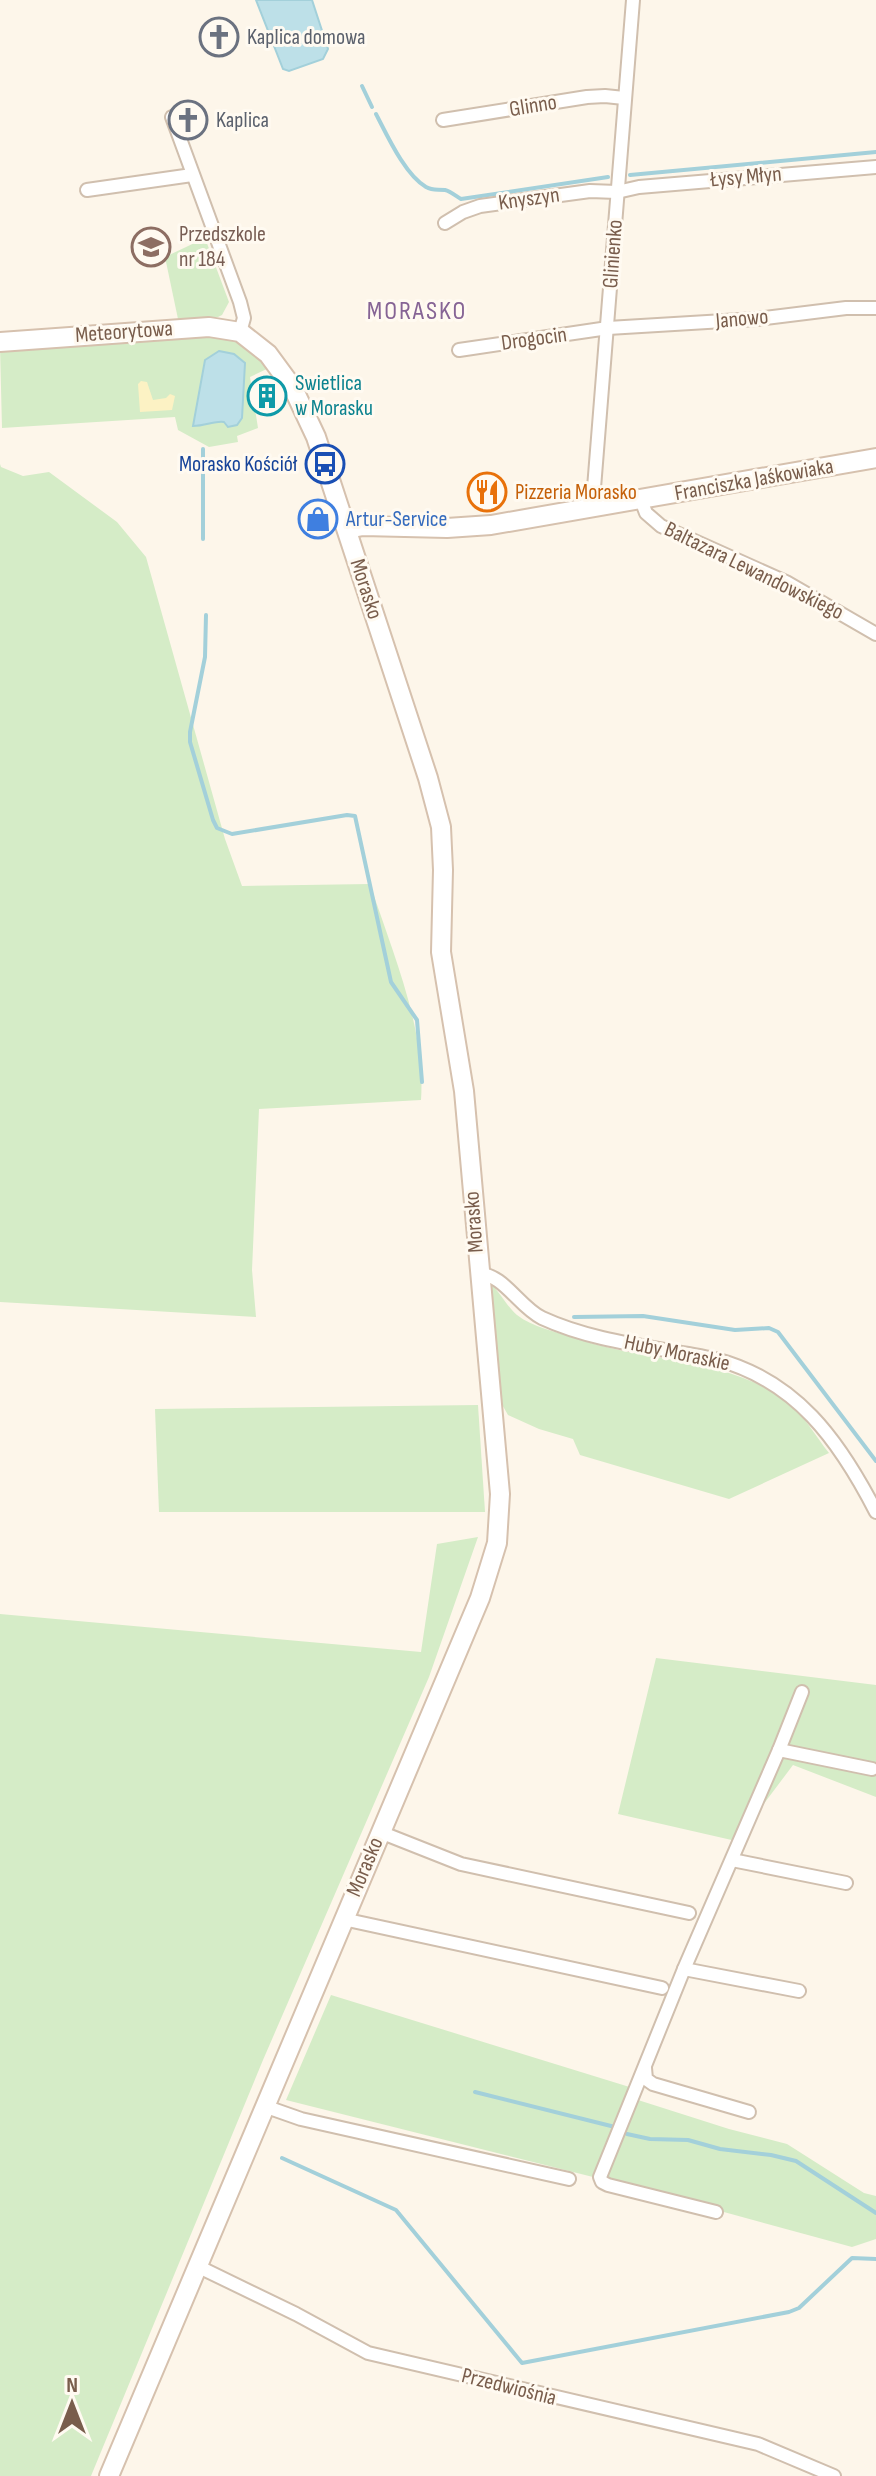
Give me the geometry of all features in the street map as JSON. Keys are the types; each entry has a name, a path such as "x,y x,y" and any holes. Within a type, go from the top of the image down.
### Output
{"street":[{"name":"Glinienko","path":"597,507 594,488 633,0"},
{"name":"Glinno","path":"443,120 587,97 624,98"},
{"path":"172,117 240,302 244,334"},
{"name":"Łysy Młyn","path":"617,192 639,187 876,167"},
{"path":"87,190 192,175"},
{"name":"Knyszyn","path":"445,223 480,206 590,191 617,192"},
{"name":"Janowo","path":"608,328 876,308"},
{"name":"Meteorytowa","path":"0,342 193,327 224,328 244,334"},
{"name":"Drogocin","path":"459,350 608,328"},
{"name":"Morasko","path":"109,2476 480,1598 497,1543 500,1494 464,1091 440,935 441,827 428,778 316,437 293,388 276,363 244,334"},
{"name":"Franciszka Jaśkowiaka","path":"347,529 378,526 465,527 641,500 876,458"},
{"name":"Baltazara Lewandowskiego","path":"641,500 646,513 661,526 786,582 876,634"},
{"name":"Huby Moraskie","path":"478,1274 497,1278 538,1316 575,1331 737,1364 773,1382 800,1403 822,1428 847,1462 876,1512"},
{"path":"716,2212 602,2182 600,2177 684,1969 802,1692"},
{"path":"779,1750 872,1769"},
{"path":"380,1832 461,1864 689,1913"},
{"path":"732,1860 846,1883"},
{"path":"343,1919 662,1988"},
{"path":"684,1969 799,1991"},
{"path":"645,2068 646,2079 653,2084 749,2112"},
{"path":"264,2106 301,2119 569,2179"},
{"name":"Przedwiośnia","path":"197,2266 368,2353 758,2444 834,2476"}],"green space":[{"path":"205,238 229,302 218,317 178,319 165,257"},
{"path":"181,334 235,337 271,367 250,377 258,428 237,436 238,442 209,447 178,430 175,417 2,428 0,347"},
{"path":"0,464 23,476 49,472 117,522 146,557 225,839 242,886 370,884 406,990 418,1046 421,1100 259,1109 252,1270 256,1317 0,1302"},
{"path":"489,1283 517,1315 537,1326 601,1346 711,1368 763,1387 792,1406 829,1453 729,1499 580,1455 573,1439 508,1415 496,1394"},
{"path":"478,1405 485,1512 159,1512 155,1409"},
{"path":"478,1537 429,1677 263,2060 91,2476 0,2476 0,1614 421,1652 437,1544"},
{"path":"656,1658 876,1685 876,1797 793,1765 736,1841 618,1814"},
{"path":"331,1995 636,2089 638,2100 787,2144 864,2193 876,2196 876,2239 852,2247 629,2186 286,2100"}],"sand":[{"path":"147,382 153,400 166,398 170,394 175,396 172,410 140,412 138,384"}],"water":[{"path":"256,0 312,0 328,49 323,59 289,71 283,69"},
{"path":"219,351 234,354 245,363 242,418 237,425 228,427 224,422 193,426 205,360"}],"waterway":[{"path":"362,86 372,107"},
{"path":"376,114 397,154 418,181 428,188 447,191 461,199 608,177"},
{"path":"630,175 876,152"},
{"path":"203,449 203,539"},
{"path":"206,615 205,657 190,742 213,820 217,828 232,834 355,816 391,982 417,1020 422,1082"},
{"path":"574,1317 643,1316 735,1330 769,1328 778,1332 876,1461"},
{"path":"475,2092 615,2127"},
{"path":"627,2134 650,2139 688,2140 720,2149 796,2161 876,2213"},
{"path":"282,2158 396,2210 522,2363 789,2312 799,2308 852,2258 876,2259"}],"place":[{"name":"Kaplica domowa","path":"219,37"},
{"name":"Kaplica","path":"188,120"},
{"name":"Przedszkole nr 184","path":"151,247"},
{"name":"Swietlica w Morasku","path":"267,396"},
{"name":"Morasko Kościół","path":"325,464"},
{"name":"Pizzeria Morasko","path":"487,492"},
{"name":"Artur-Service","path":"318,519"}],"district":[{"name":"MORASKO","path":"417,311"}]}
